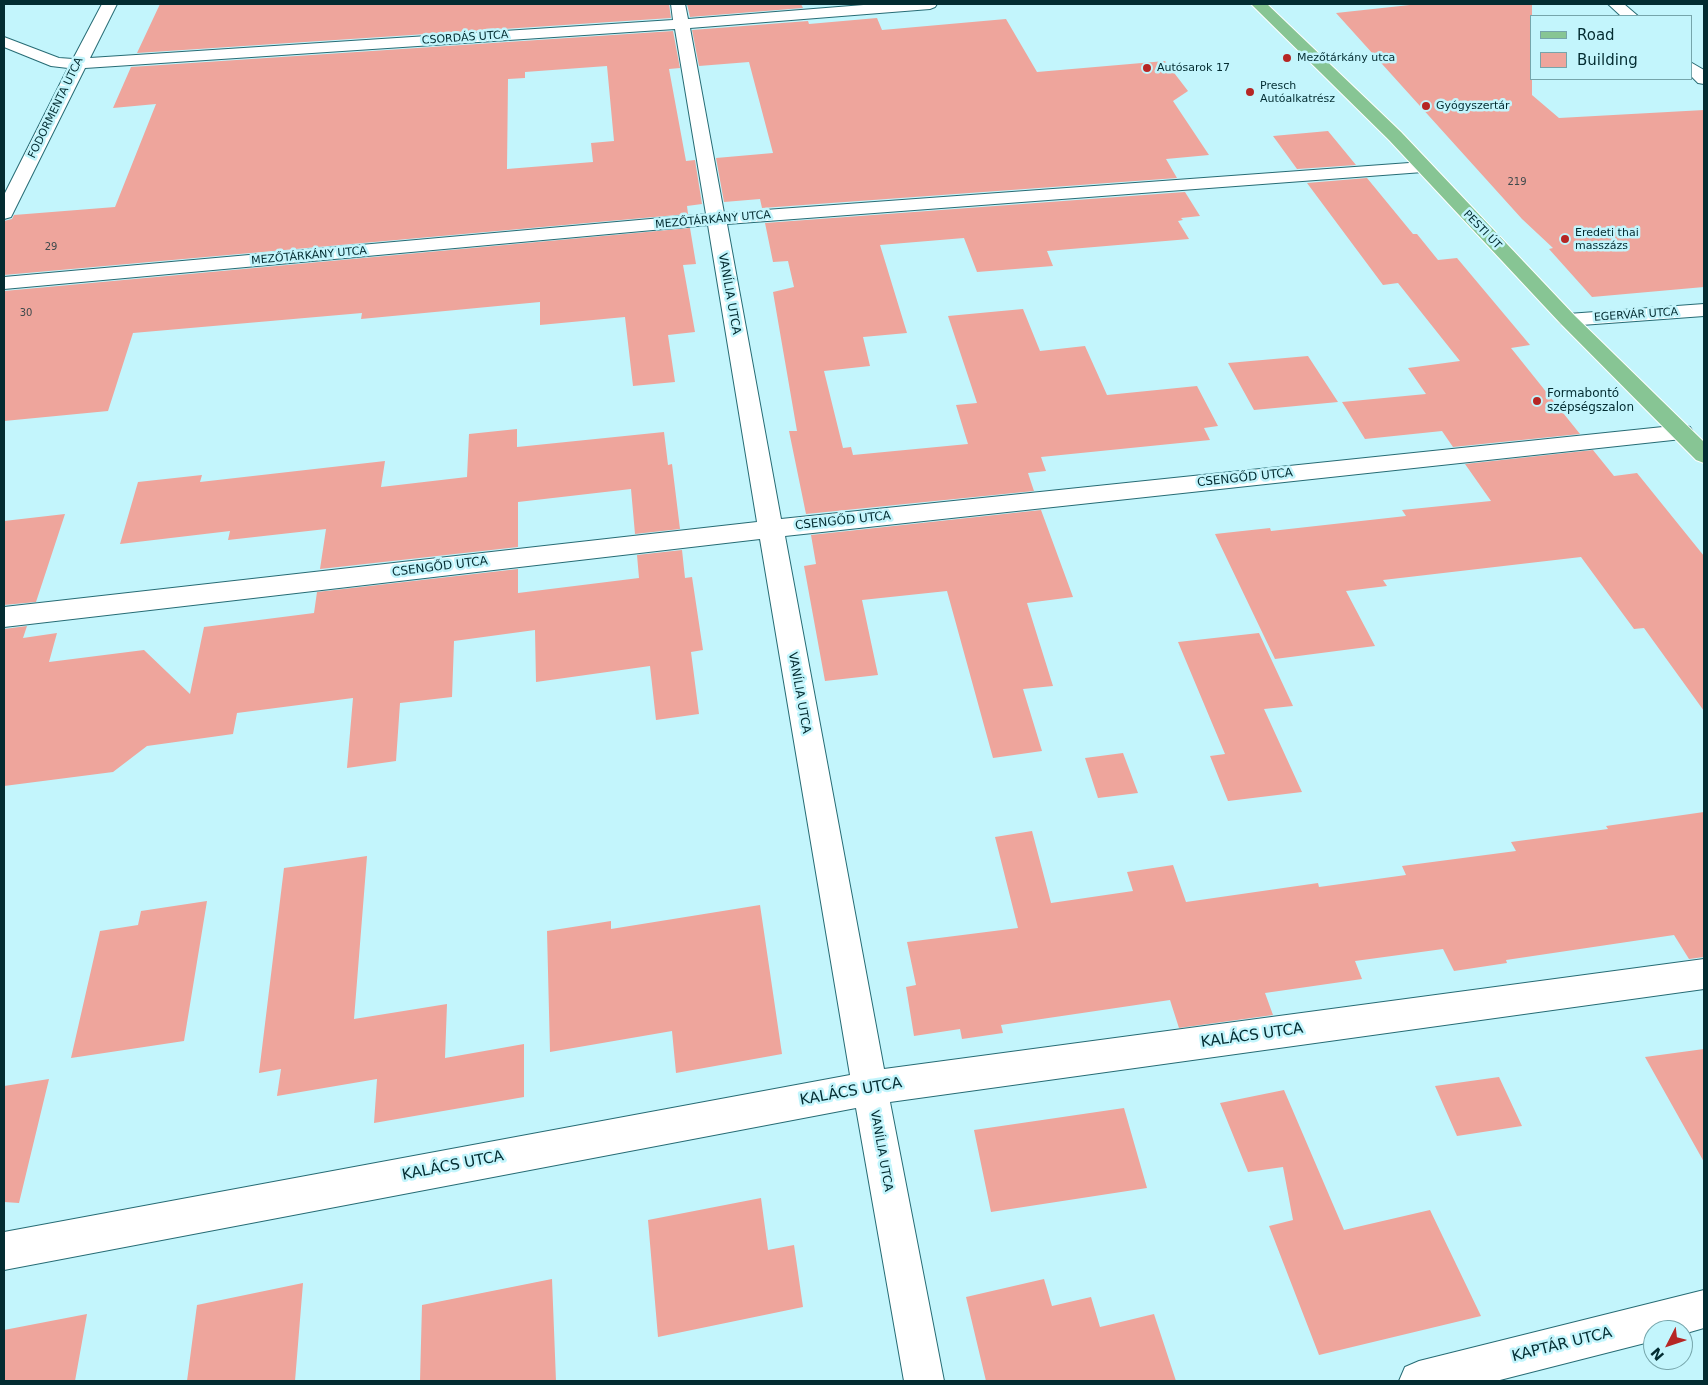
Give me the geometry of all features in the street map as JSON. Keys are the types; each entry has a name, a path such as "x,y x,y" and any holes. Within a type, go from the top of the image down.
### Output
{"main road":[{"name":"PESTI ÚT","path":"1260,4 1395,136 1568,320 1704,455"}],"street":[{"name":"FODORMENTA UTCA","path":"4,213 109,4"},
{"name":"CSORDÁS UTCA","path":"4,42 57,63 78,64 680,14 930,4"},
{"path":"1615,4 1629,15"},
{"name":"VANÍLIA UTCA","path":"680,14 770,529 924,1381"},
{"name":"MEZŐTÁRKÁNY UTCA","path":"4,283 716,219 1423,167"},
{"name":"EGERVÁR UTCA","path":"1568,320 1704,310"},
{"name":"CSENGŐD UTCA","path":"4,617 770,529 1682,432"},
{"name":"KALÁCS UTCA","path":"4,1251 870,1088 1704,974"},
{"name":"KAPTÁR UTCA","path":"1419,1381 1704,1309"}],"building":[{"path":"160,4 669,4 671,18 137,53"},
{"path":"687,4 801,4 803,8 690,17"},
{"path":"1419,4 1532,4 1532,15 1530,15 1530,80 1532,80 1532,95 1559,118 1704,110 1704,287 1592,297 1549,249 1553,248 1522,219 1336,13"},
{"path":"877,18 882,30 1006,19 1037,72 1165,61 1188,91 1173,101 1209,155 1166,159 1177,178 762,208 760,199 724,202 716,158 773,153 749,62 699,66 692,30 808,21 809,24"},
{"path":"673,31 680,68 669,69 686,161 695,160 702,204 687,206 688,214 4,275 4,221 12,219 14,215 115,207 156,104 113,108 131,67","holes":["607,66 614,141 591,143 593,162 507,169 508,79 525,78 525,72"]},
{"path":"1328,131 1356,165 1297,169 1273,136"},
{"path":"1367,178 1413,234 1417,234 1438,260 1457,258 1530,345 1511,348 1580,434 1453,447 1442,431 1365,439 1342,402 1426,394 1408,368 1460,361 1398,283 1383,285 1307,183"},
{"path":"1185,192 1200,216 1181,218 1183,220 1178,221 1189,239 1047,251 1053,266 977,272 964,238 880,245 907,333 863,337 870,366 824,371 843,448 851,447 853,455 968,444 956,405 977,403 948,316 1023,309 1040,351 1085,346 1107,395 1197,386 1218,426 1204,428 1210,440 1041,457 1046,471 1028,473 1034,491 806,514 789,431 797,431 773,292 794,287 788,261 773,262 765,223"},
{"path":"690,228 696,264 683,265 695,332 668,335 675,382 633,386 625,317 540,325 540,302 361,319 362,313 133,333 108,411 4,421 4,291"},
{"path":"1308,356 1338,402 1254,410 1228,363"},
{"path":"517,429 517,447 664,432 668,465 672,464 680,529 635,534 631,489 518,502 518,547 320,569 326,529 228,540 230,531 120,544 138,482 202,475 200,482 385,461 381,487 467,477 469,434"},
{"path":"1593,450 1614,476 1637,473 1704,556 1704,711 1644,628 1634,629 1581,557 1383,580 1387,586 1346,591 1375,646 1275,659 1215,534 1270,528 1271,531 1406,516 1402,510 1491,501 1465,464"},
{"path":"1041,510 1073,597 1027,603 1053,686 1023,689 1042,751 993,758 947,591 862,600 878,675 825,681 804,566 816,564 811,535"},
{"path":"65,514 36,602 4,605 4,521"},
{"path":"682,550 685,578 692,577 703,650 691,652 699,714 656,720 650,666 536,682 535,630 454,641 452,697 400,703 396,761 347,768 353,698 237,713 233,734 147,746 113,772 4,786 4,629 27,626 23,638 57,633 49,662 144,650 190,694 204,627 314,613 317,592 518,569 518,593 639,578 637,555"},
{"path":"1259,633 1293,706 1264,709 1302,792 1228,801 1210,756 1225,754 1178,642"},
{"path":"1123,753 1138,793 1098,798 1085,758"},
{"path":"1704,812 1704,957 1689,959 1674,935 1506,960 1507,963 1454,971 1443,949 1355,961 1362,979 1265,993 1273,1015 1179,1028 1170,1000 1001,1025 1003,1033 962,1039 960,1029 914,1036 906,987 916,985 907,942 1018,928 995,837 1032,831 1051,903 1133,891 1127,872 1173,865 1186,902 1318,883 1319,887 1406,875 1402,866 1516,851 1511,842 1608,829 1606,826"},
{"path":"367,856 354,1019 447,1004 445,1058 524,1044 524,1097 374,1123 377,1079 277,1096 281,1069 259,1073 284,868"},
{"path":"207,901 184,1041 71,1058 100,931 138,925 141,911"},
{"path":"760,905 782,1054 676,1073 672,1031 550,1052 547,931 611,921 611,929"},
{"path":"1704,1049 1704,1162 1645,1057"},
{"path":"1499,1077 1522,1126 1457,1136 1435,1086"},
{"path":"49,1079 19,1203 4,1202 4,1086"},
{"path":"1284,1090 1344,1230 1430,1210 1481,1316 1319,1355 1269,1226 1293,1220 1283,1167 1248,1172 1220,1103"},
{"path":"1124,1108 1147,1188 991,1212 974,1130"},
{"path":"761,1198 768,1250 794,1245 803,1307 658,1337 648,1220"},
{"path":"552,1279 556,1381 420,1381 422,1305"},
{"path":"1044,1279 1052,1306 1091,1297 1100,1327 1154,1314 1176,1381 986,1381 966,1297"},
{"path":"303,1283 295,1381 187,1381 197,1305"},
{"path":"87,1314 75,1381 4,1381 4,1330"}],"place":[{"name":"Mezőtárkány utca","path":"1287,58"},
{"name":"Autósarok 17","path":"1147,68"},
{"name":"Presch Autóalkatrész","path":"1250,92"},
{"name":"Gyógyszertár","path":"1426,106"},
{"name":"Eredeti thai masszázs","path":"1565,239"},
{"name":"Formabontó szépségszalon","path":"1537,401"}]}
